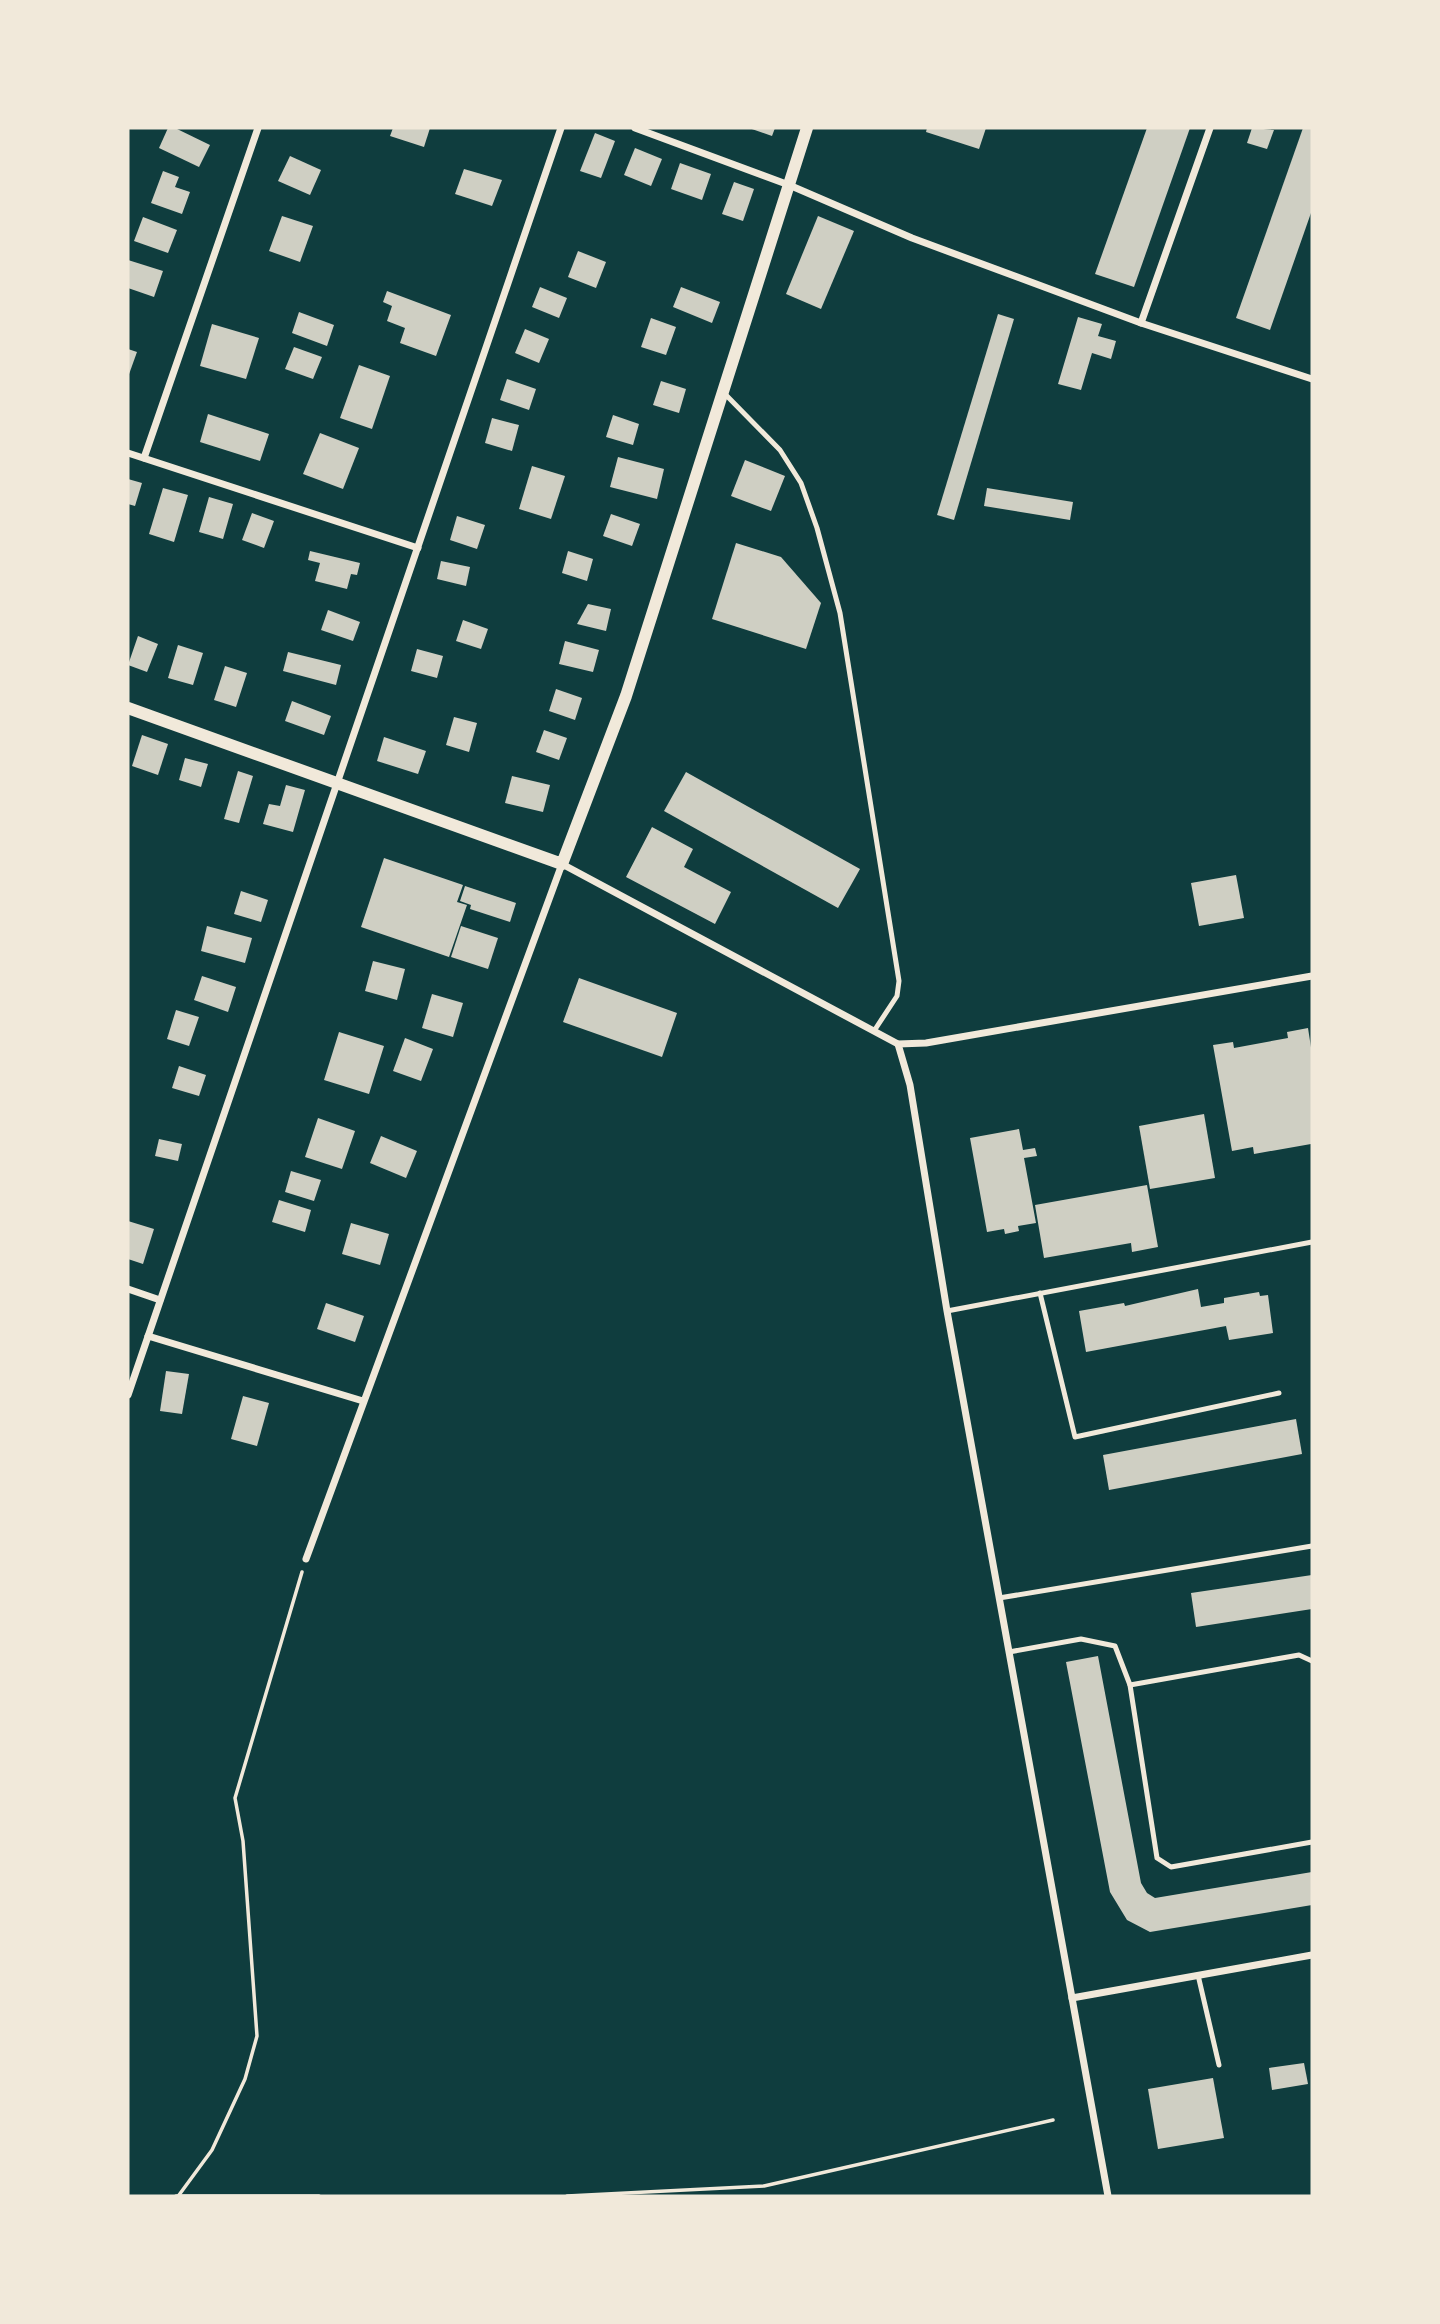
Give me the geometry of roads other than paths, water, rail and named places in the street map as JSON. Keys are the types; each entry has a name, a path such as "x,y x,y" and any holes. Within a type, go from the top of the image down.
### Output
{"street":[{"path":"144,458 258,128"},
{"path":"128,1395 561,128"},
{"path":"635,128 789,185 912,238 1141,323 1312,379"},
{"path":"306,1559 621,709 807,128"},
{"path":"1141,323 1210,128"},
{"path":"128,453 418,548"},
{"path":"128,708 562,864 898,1044 926,1043 1312,976"},
{"path":"898,1044 910,1085 947,1311 1108,2196"},
{"path":"128,1289 160,1300"},
{"path":"148,1336 363,1401"},
{"path":"1072,1998 1312,1955"}],"lane":[{"path":"723,392 780,450 801,483 817,528 840,613 899,981 897,996 874,1031"},
{"path":"947,1311 1312,1242"},
{"path":"1040,1293 1075,1437 1279,1393"},
{"path":"999,1598 1312,1546"},
{"path":"1009,1652 1081,1639 1115,1646 1130,1685 1157,1858 1171,1867 1312,1842"},
{"path":"1130,1685 1299,1655 1312,1661"},
{"path":"1198,1975 1219,2065"}]}
